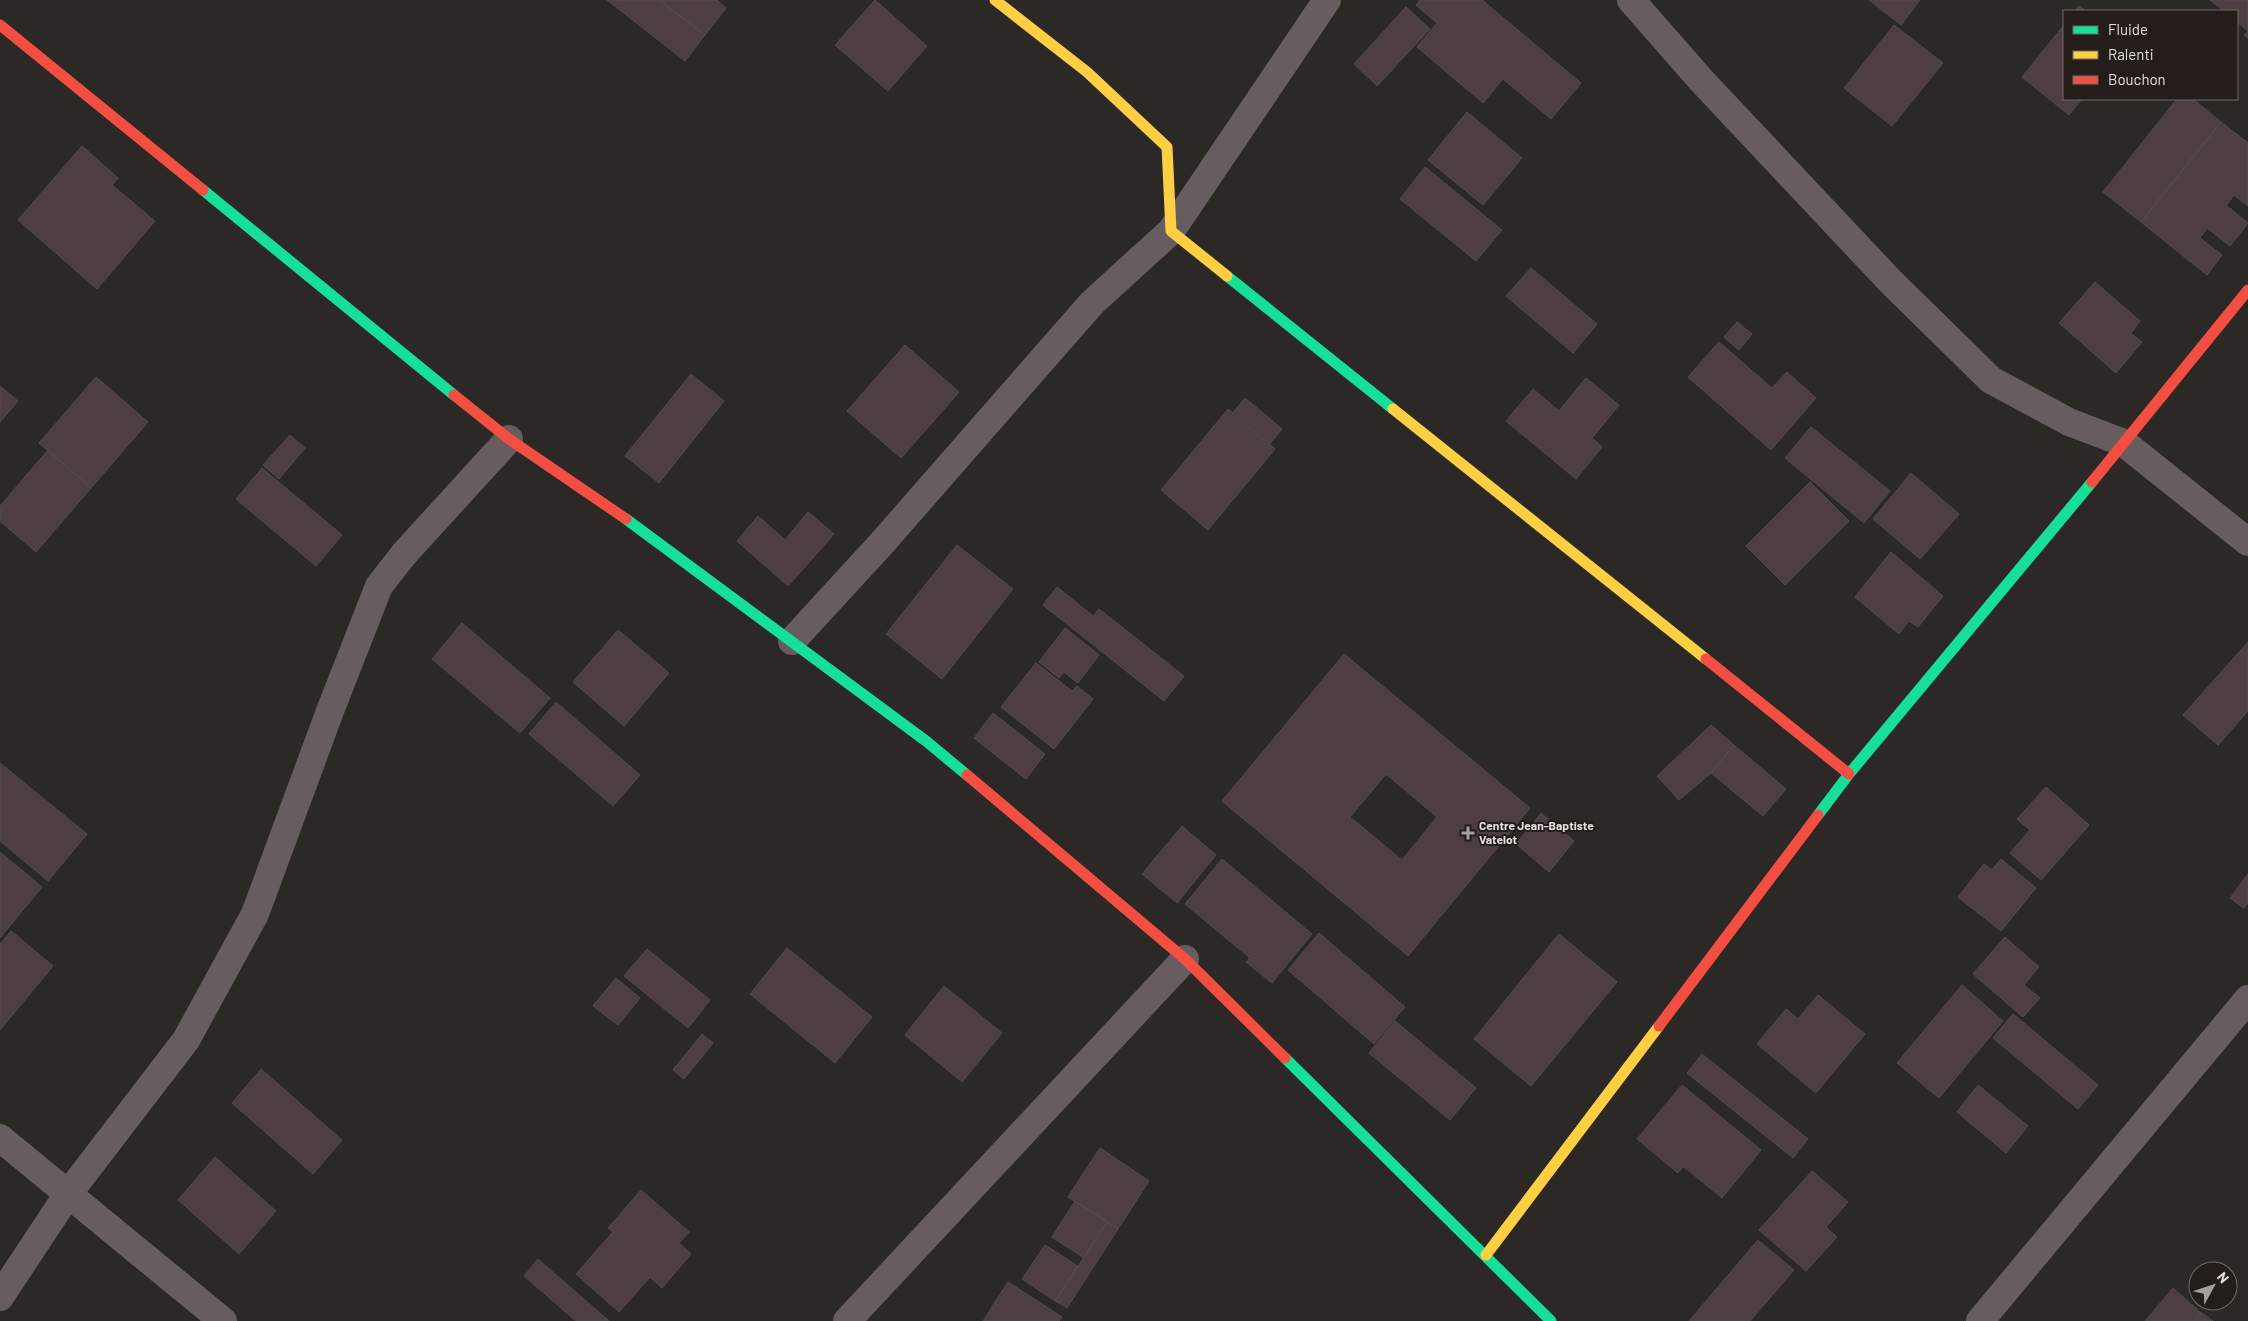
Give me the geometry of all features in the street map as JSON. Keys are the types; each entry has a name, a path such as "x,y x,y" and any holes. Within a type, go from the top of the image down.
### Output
{"street":[{"path":"995,0 1087,72 1167,147 1171,231 1849,774"},
{"path":"792,641 882,543 1092,303 1171,231 1327,0"},
{"path":"1631,0 1700,80 1890,282 1991,380 2069,422 2124,443 2248,542"},
{"path":"0,25 509,438 637,526 926,742 1185,959 1551,1321"},
{"path":"1486,1255 1849,774 2124,443 2248,290"},
{"path":"0,1297 68,1194 186,1040 255,914 330,711 379,586 404,554 509,438"},
{"path":"847,1321 1185,959"},
{"path":"1980,1321 2248,999"},
{"path":"0,1138 223,1321"}],"building":[{"path":"607,0 659,0 705,35 685,61"},
{"path":"659,0 717,0 726,8 705,35"},
{"path":"875,0 927,46 888,91 835,45"},
{"path":"1420,0 1482,0 1581,83 1551,119 1503,79 1483,103 1417,47 1437,23 1416,5"},
{"path":"1869,0 1920,0 1901,25"},
{"path":"2210,0 2248,0 2248,31 2238,23 2238,10 2223,10"},
{"path":"2079,6 2085,10 2076,10"},
{"path":"1406,7 1430,29 1377,86 1354,64"},
{"path":"1894,25 1943,63 1892,126 1844,88"},
{"path":"2063,26 2063,100 2081,100 2069,115 2022,77"},
{"path":"2176,100 2194,100 2221,122 2141,222 2103,192"},
{"path":"1467,112 1522,158 1483,205 1428,160"},
{"path":"2221,122 2248,143 2248,206 2234,195 2226,205 2248,223 2230,246 2207,228 2200,238 2222,255 2207,275 2141,222"},
{"path":"82,146 118,178 112,185 155,221 97,289 18,220"},
{"path":"1425,167 1502,230 1476,261 1400,199"},
{"path":"1531,268 1597,324 1573,353 1506,296"},
{"path":"2095,282 2140,321 2131,333 2142,342 2116,373 2059,323"},
{"path":"1737,322 1752,334 1739,350 1724,337"},
{"path":"1719,342 1772,388 1787,372 1816,398 1771,450 1688,377"},
{"path":"905,345 959,392 901,458 847,411"},
{"path":"691,374 724,401 659,483 625,456"},
{"path":"96,377 148,422 91,488 39,443"},
{"path":"1586,378 1619,405 1592,438 1602,447 1576,479 1506,421 1533,389 1559,411"},
{"path":"0,386 18,401 0,422"},
{"path":"1245,398 1282,429 1269,445 1232,414"},
{"path":"1228,409 1275,449 1208,530 1161,490"},
{"path":"1811,427 1890,491 1864,523 1785,458"},
{"path":"290,435 305,448 279,479 263,465"},
{"path":"48,450 91,488 36,552 0,521 0,506"},
{"path":"262,468 342,535 316,566 236,499"},
{"path":"1911,473 1959,514 1920,559 1873,519"},
{"path":"1810,482 1849,521 1785,585 1746,546"},
{"path":"808,512 834,534 788,586 737,541 758,516 785,540"},
{"path":"957,545 1013,589 942,679 886,634"},
{"path":"1891,552 1943,596 1918,627 1909,621 1899,634 1855,597"},
{"path":"1057,587 1093,616 1099,609 1184,676 1164,701 1043,605"},
{"path":"462,623 550,698 520,733 432,659"},
{"path":"1065,628 1099,655 1078,683 1064,672 1059,678 1039,662"},
{"path":"618,630 669,673 624,726 573,682"},
{"path":"2248,642 2248,711 2218,745 2183,715"},
{"path":"1344,654 1530,808 1408,956 1222,801","holes":["1386,774 1437,817 1402,860 1350,817"]},
{"path":"1036,663 1072,691 1077,686 1093,699 1054,749 1001,707"},
{"path":"556,702 640,775 613,806 529,734"},
{"path":"993,713 1045,754 1026,779 974,738"},
{"path":"1711,725 1734,745 1711,773 1679,800 1657,776"},
{"path":"1734,745 1786,789 1763,816 1711,773"},
{"path":"0,763 87,834 48,881 0,841"},
{"path":"2046,787 2089,825 2041,880 2010,853 2030,830 2017,819"},
{"path":"1541,813 1574,841 1549,872 1516,844"},
{"path":"1182,826 1216,855 1177,903 1142,874"},
{"path":"0,852 42,887 0,938"},
{"path":"1222,859 1312,934 1272,983 1246,962 1250,958 1185,904"},
{"path":"2001,859 2036,888 2001,931 1958,897 1984,864 1992,870"},
{"path":"2248,874 2248,903 2244,908 2230,898"},
{"path":"11,931 53,966 0,1030 0,944"},
{"path":"1319,933 1405,1007 1374,1044 1288,970"},
{"path":"1559,934 1617,982 1531,1086 1474,1039"},
{"path":"2005,937 2039,967 2024,985 2040,998 2023,1017 1973,974"},
{"path":"787,948 872,1017 835,1063 750,994"},
{"path":"647,949 710,1000 688,1028 624,976"},
{"path":"616,978 640,998 618,1025 593,1006"},
{"path":"1962,985 2003,1021 1939,1098 1897,1063"},
{"path":"944,986 1002,1033 962,1082 905,1035"},
{"path":"1818,995 1865,1034 1816,1093 1757,1044 1786,1009 1798,1019"},
{"path":"2013,1014 2098,1085 2078,1109 1993,1038"},
{"path":"1395,1021 1476,1088 1450,1120 1369,1053"},
{"path":"702,1034 713,1043 684,1079 673,1070"},
{"path":"1702,1054 1808,1139 1793,1158 1687,1073"},
{"path":"261,1069 342,1140 313,1174 232,1103"},
{"path":"1682,1085 1761,1150 1722,1198 1683,1166 1678,1173 1637,1139"},
{"path":"1978,1085 2028,1126 2006,1153 1957,1112"},
{"path":"1100,1148 1149,1181 1118,1229 1068,1197"},
{"path":"215,1157 276,1211 239,1254 178,1200"},
{"path":"1812,1171 1848,1202 1826,1227 1837,1237 1806,1271 1759,1230"},
{"path":"641,1190 689,1232 679,1243 691,1254 662,1288 650,1277 619,1312 576,1274 613,1232 608,1228"},
{"path":"1075,1201 1107,1222 1084,1258 1052,1237"},
{"path":"1107,1222 1118,1229 1067,1308 1055,1301"},
{"path":"1758,1240 1794,1270 1750,1321 1689,1321"},
{"path":"1045,1245 1078,1266 1055,1301 1022,1279"},
{"path":"538,1259 609,1321 576,1321 524,1276"},
{"path":"1008,1282 1062,1317 1059,1321 983,1321"},
{"path":"2173,1288 2188,1301 2188,1311 2199,1311 2201,1313 2194,1321 2145,1321"},
{"path":"2202,1313 2213,1321 2195,1321"}],"traffic: fast":[{"path":"203,190 454,395"},
{"path":"1227,276 1393,409"},
{"path":"1818,815 1849,774 2092,482"},
{"path":"626,519 926,741 967,775"},
{"path":"1285,1058 1551,1321"}],"traffic: slow":[{"path":"995,0 1087,72 1167,147 1171,231 1227,276"},
{"path":"1393,409 1706,659"},
{"path":"1486,1255 1659,1026"}],"traffic: jam":[{"path":"0,25 203,190"},
{"path":"2092,482 2248,290"},
{"path":"454,395 509,439 626,519"},
{"path":"1706,659 1849,774"},
{"path":"967,775 1185,959 1285,1058"},
{"path":"1659,1026 1818,815"}],"place":[{"name":"Centre Jean-Baptiste Vatelot","path":"1468,833"}]}
